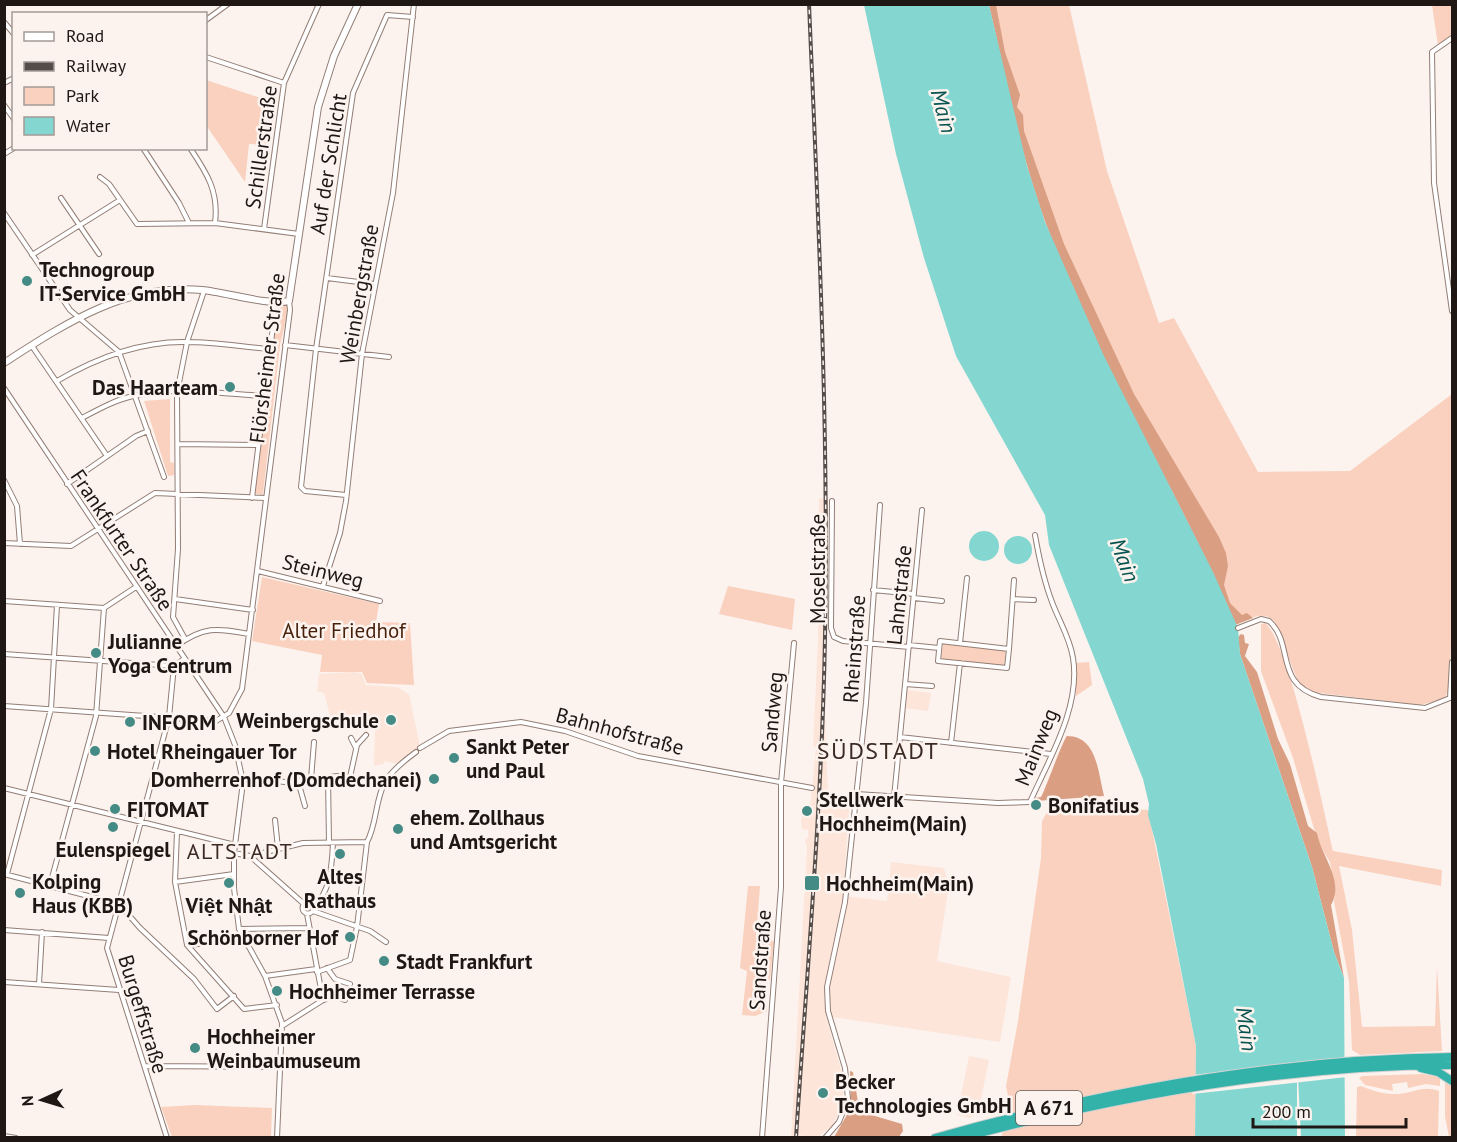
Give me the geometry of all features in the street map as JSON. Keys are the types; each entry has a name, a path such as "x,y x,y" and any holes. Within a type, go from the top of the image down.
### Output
{"highway":[{"path":"1432,1058 1452,1051"},
{"name":"A 671","path":"935,1137 1061,1106 1165,1085 1361,1064 1452,1057"},
{"name":"A 671","path":"961,1137 1054,1114 1162,1092 1240,1080 1361,1064 1452,1065"},
{"path":"1410,1066 1438,1072 1452,1081"}],"main road":[{"name":"Flörsheimer Straße","path":"289,301 318,107 334,56 358,4"},
{"path":"4,363 77,317 106,304 142,293 205,290 289,301"}],"street":[{"path":"207,19 228,4"},
{"name":"Weinbergstraße","path":"323,586 340,533 346,495 362,354 393,193 414,4"},
{"name":"Schillerstraße","path":"264,229 284,83 318,5"},
{"name":"Auf der Schlicht","path":"346,495 305,491 301,487 316,349 353,93 387,15 413,18"},
{"path":"1452,38 1432,52 1434,183 1452,311"},
{"path":"207,57 284,83"},
{"path":"143,150 179,203 188,221"},
{"path":"191,150 214,188 215,223"},
{"path":"100,177 136,223 188,221 300,235"},
{"path":"61,198 99,254"},
{"path":"32,255 120,200"},
{"path":"4,213 77,317 119,352 164,477"},
{"path":"327,278 374,284"},
{"path":"185,639 175,623 178,494 177,393 188,342 205,290"},
{"name":"Flörsheimer Straße","path":"252,498 276,301"},
{"name":"Flörsheimer Straße","path":"224,717 240,694 258,571 289,301"},
{"path":"57,381 119,352 156,344 188,342 270,349"},
{"path":"285,345 389,357"},
{"path":"32,346 107,456"},
{"name":"Frankfurter Straße","path":"4,388 224,717 243,778 234,853 239,929"},
{"path":"82,418 106,404 135,395 177,393 264,396"},
{"path":"67,484 148,431"},
{"path":"178,444 257,446"},
{"path":"4,480 17,506 20,544"},
{"path":"4,543 71,546 154,494 266,498"},
{"name":"Moselstraße","path":"832,501 832,633 843,641 868,644"},
{"name":"Rheinstraße","path":"825,1137 843,1114 848,1092 845,1068 829,1017 826,995 844,909 866,703 868,644 880,505"},
{"name":"Lahnstraße","path":"894,798 922,510"},
{"name":"Mainweg","path":"856,794 894,798 1030,802 1071,701 1075,678 1068,641 1044,579 1035,535"},
{"name":"Steinweg","path":"258,571 380,601"},
{"path":"960,643 967,578"},
{"path":"1009,649 940,641 938,661 1007,669 1009,649 1012,599 1014,580"},
{"path":"4,601 104,608 136,587"},
{"path":"873,590 942,601"},
{"path":"176,599 253,610"},
{"path":"1012,599 1034,600"},
{"path":"57,605 51,709 6,874 119,904 140,928 194,979 217,1009 234,996"},
{"path":"50,885 96,713 104,608"},
{"path":"1238,628 1262,619 1269,621 1276,631 1296,684 1311,694 1321,697 1425,708 1438,705 1450,698 1452,662"},
{"path":"176,646 185,639 214,628 249,634"},
{"name":"Sandweg","path":"781,783 794,643"},
{"path":"868,644 939,648"},
{"path":"4,654 174,666 184,659"},
{"path":"951,743 960,663"},
{"name":"Burgeffstraße","path":"166,1137 107,952 169,717 174,666"},
{"path":"905,684 932,686"},
{"path":"4,706 216,721 224,717"},
{"name":"Bahnhofstraße","path":"420,748 440,735 455,730 521,722 565,731 638,756 812,788"},
{"path":"350,777 357,749 366,735"},
{"path":"900,737 1051,754"},
{"path":"351,738 357,749"},
{"path":"311,779 314,742"},
{"path":"265,976 317,970 349,961 357,927 367,842 373,831 384,785 398,767 416,752"},
{"path":"307,914 313,909 325,889 331,868 328,777"},
{"path":"243,778 285,782 350,777 384,785"},
{"path":"298,781 305,806"},
{"name":"Sandstraße","path":"762,1137 781,887 781,783"},
{"path":"4,788 235,845"},
{"path":"276,820 278,848"},
{"path":"177,832 175,882 187,945 195,957 244,1009 277,1005"},
{"path":"234,853 250,856 278,848 367,842"},
{"path":"250,856 304,904 309,903 313,909 370,931 386,942"},
{"path":"175,882 234,874"},
{"path":"304,904 303,910 307,914 324,1000"},
{"path":"277,1137 282,1026 277,1005 265,976 239,929 309,928"},
{"path":"4,930 109,938"},
{"path":"39,984 42,932"},
{"path":"187,945 220,942"},
{"path":"327,968 335,979 350,984"},
{"path":"4,982 119,990"},
{"path":"282,1026 332,995 345,1000"},
{"path":"145,1066 281,1067"},
{"path":"4,1136 16,1137"}],"shaded area":[{"path":"989,5 996,5 1005,52 1020,95 1017,107 1023,115 1024,131 1064,244 1134,394 1219,537 1226,553 1228,566 1224,585 1230,603 1242,615 1247,613 1253,618 1235,625 1213,574 1112,374 1065,273 1028,168"},
{"path":"819,498 828,499 825,715 828,794 850,796 843,896 887,901 891,862 944,868 949,886 937,961 1011,977 1000,1042 826,1016 843,1077 843,1104 833,1125 818,1137 802,1137 802,1135 791,1138 807,848 805,840 808,837 808,830 802,829 801,821 804,806 810,809 816,747 813,746 818,640"},
{"path":"1241,634 1244,635 1245,643 1249,644 1245,656 1257,672 1278,739 1290,764 1308,826 1317,833 1334,878 1335,896 1331,905 1344,978 1334,952 1312,867 1240,654 1238,637"},
{"name":"Weinbergschule","path":"361,673 366,685 397,687 409,694 420,746 398,764 385,761 383,764 374,766 375,727 370,726 369,718 332,723 324,693 317,691 319,674"},
{"path":"906,690 931,693 928,711 904,708"},
{"path":"1067,736 1085,742 1090,749 1098,766 1104,796 1036,801 1035,798 1041,797 1043,793"},
{"path":"969,1056 989,1060 978,1114 969,1118 957,1115"},
{"path":"850,1071 853,1072 859,1108 865,1113 902,1124 903,1131 899,1137 834,1137 851,1108"}],"green space":[{"path":"989,5 1069,5 1107,171 1159,323 1174,318 1258,472 1350,471 1452,394 1452,622 1449,690 1444,699 1420,705 1311,692 1298,682 1275,622 1266,616 1261,616 1235,625 1104,356 1045,222"},
{"path":"1432,5 1452,5 1452,35 1438,46"},
{"path":"207,80 276,103 270,145 249,144 245,182 207,126"},
{"path":"280,305 288,306 288,312 280,345 263,494 261,495 254,493 277,308"},
{"path":"170,399 170,462 174,463 174,475 168,476 144,401"},
{"name":"Alter Friedhof","path":"262,577 379,604 376,622 410,623 414,685 367,683 362,672 320,672 322,655 252,641"},
{"path":"728,586 795,599 792,630 719,614"},
{"path":"1265,623 1274,637 1295,693 1333,851 1442,870 1441,886 1339,866 1352,930 1362,1027 1435,1026 1437,966 1442,1051 1360,1055 1352,1050 1349,981 1334,901 1330,862 1318,842 1293,758 1261,671 1261,624"},
{"path":"943,644 1006,650 1004,666 941,659"},
{"path":"1089,662 1092,685 1076,696 1076,663"},
{"path":"1062,804 1148,810 1196,1046 1195,1137 1001,1138 1010,1106 1006,1086 1018,1021 1041,858 1042,821 1046,814"},
{"path":"748,886 760,886 756,938 774,941 770,980 761,980 767,1011 755,1016 742,1015 747,971 740,968"},
{"path":"1423,1074 1440,1077 1440,1086 1426,1084 1408,1088 1407,1082 1392,1084 1393,1091 1365,1085 1359,1078 1362,1076"},
{"path":"1445,1080 1452,1085 1452,1137 1449,1137 1445,1117"},
{"path":"1361,1086 1389,1094 1421,1089 1439,1091 1438,1137 1356,1137 1357,1087"},
{"path":"195,1105 272,1108 271,1137 172,1137 161,1107"}],"water":[{"name":"Main","path":"864,5 989,5 1027,166 1045,222 1104,356 1213,572 1238,628 1240,654 1312,867 1334,952 1344,978 1345,1137 1301,1137 1297,1058 1297,1137 1195,1137 1196,1046 1156,844 1148,815 1149,804 1143,779 1049,545 1045,515 956,356 924,258 896,154"},
{"path":"984,531 995,535 999,546 995,557 984,561 973,557 969,546 973,535"},
{"path":"1018,536 1028,540 1032,550 1028,560 1018,564 1008,560 1004,550 1008,540"}],"pier":[{"path":"1347,1057 1347,1077 1192,1094 1193,1075"}],"railway":[{"path":"796,1138 817,825 826,558 824,400 809,4"}],"place":[{"name":"Technogroup IT-Service GmbH","path":"27,281"},
{"name":"Das Haarteam","path":"230,387"},
{"name":"Julianne Yoga Centrum","path":"96,653"},
{"name":"Weinbergschule","path":"391,720"},
{"name":"INFORM","path":"130,722"},
{"name":"Hotel Rheingauer Tor","path":"95,751"},
{"name":"Sankt Peter und Paul","path":"454,758"},
{"name":"Domherrenhof (Domdechanei)","path":"434,779"},
{"name":"Bonifatius","path":"1036,805"},
{"name":"FITOMAT","path":"115,809"},
{"name":"Stellwerk Hochheim(Main)","path":"807,811"},
{"name":"Eulenspiegel","path":"113,827"},
{"name":"ehem. Zollhaus und Amtsgericht","path":"398,829"},
{"name":"Altes Rathaus","path":"340,854"},
{"name":"Việt Nhật","path":"229,883"},
{"name":"Hochheim(Main)","path":"812,883"},
{"name":"Kolping Haus (KBB)","path":"20,893"},
{"name":"Schönborner Hof","path":"350,937"},
{"name":"Stadt Frankfurt","path":"384,961"},
{"name":"Hochheimer Terrasse","path":"277,991"},
{"name":"Hochheimer Weinbaumuseum","path":"195,1048"},
{"name":"Becker Technologies GmbH","path":"823,1093"}],"district":[{"name":"SÜDSTADT","path":"878,750"},
{"name":"ALTSTADT","path":"240,851"}]}
